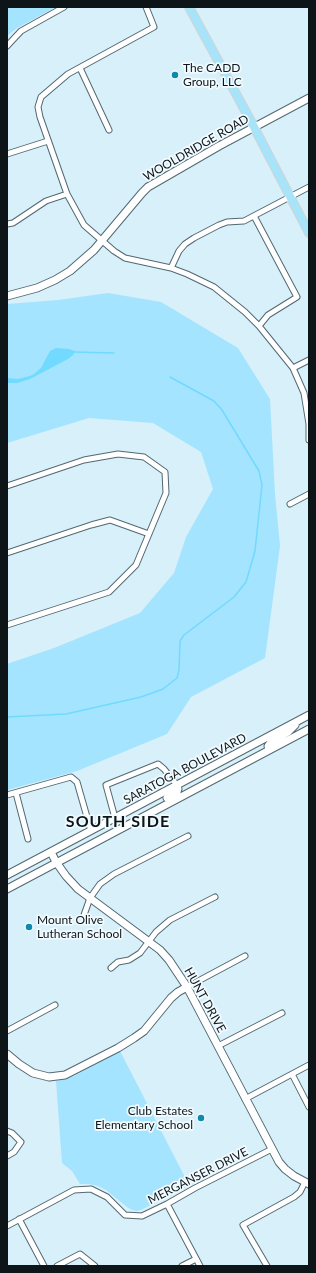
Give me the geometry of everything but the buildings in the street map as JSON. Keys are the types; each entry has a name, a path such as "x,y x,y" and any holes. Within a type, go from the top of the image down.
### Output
{"main road":[{"path":"189,7 309,233"}],"street":[{"path":"7,46 21,32 64,7"},
{"path":"146,7 154,27 68,74 41,97 38,107 40,117 67,194 84,225 102,242 125,258 171,268 214,287 245,312 259,326 293,368 304,393 309,424 309,440"},
{"path":"80,68 109,130"},
{"name":"WOOLDRIDGE ROAD","path":"7,296 37,288 55,280 82,262 102,242 148,187 254,127 309,98"},
{"path":"7,154 48,141"},
{"path":"171,268 179,251 185,244 194,238 219,224 244,221 309,187"},
{"path":"7,224 13,223 46,201 67,194"},
{"path":"254,216 297,298 268,315 259,326"},
{"path":"293,368 309,360"},
{"path":"7,486 84,460 118,454 144,457 165,472 166,493 136,565 109,592 7,625"},
{"path":"290,504 309,494"},
{"path":"7,553 110,520 149,534"},
{"name":"SARATOGA BOULEVARD","path":"7,875 309,715"},
{"path":"269,750 268,746 271,742 288,732 300,720"},
{"name":"SARATOGA BOULEVARD","path":"7,889 309,729"},
{"path":"227,772 241,759 260,749 262,745 260,741"},
{"path":"115,818 106,785 158,764 177,785 178,789 174,795 156,804 141,818"},
{"path":"7,795 71,777 77,782 91,830"},
{"path":"16,793 28,839"},
{"path":"84,915 90,898 100,884 114,874 188,836"},
{"name":"HUNT DRIVE","path":"51,852 66,876 78,889 160,950 169,960 187,987 272,1149 285,1169 307,1183"},
{"path":"111,968 118,962 129,960 140,953 156,932 170,920 215,897"},
{"path":"7,1054 33,1073 49,1077 65,1074 118,1048 134,1038 144,1031 171,998 178,992 245,956"},
{"path":"7,1031 55,1005"},
{"path":"218,1046 282,1013"},
{"path":"245,1099 309,1065"},
{"path":"292,1074 309,1106"},
{"path":"7,1131 12,1133 21,1142 14,1152 7,1156"},
{"name":"MERGANSER DRIVE","path":"7,1226 74,1190 91,1189 107,1197 126,1215 142,1216 272,1149"},
{"path":"267,1266 243,1225 294,1197 307,1183"},
{"path":"167,1204 200,1266"},
{"path":"19,1219 44,1266"},
{"path":"57,1266 80,1254 95,1266"},
{"path":"182,1266 196,1259"}],"shaded area":[{"path":"7,7 56,7 17,28 7,36"},
{"path":"108,293 161,302 238,348 270,399 275,494 280,546 265,658 191,697 167,734 77,771 7,790 7,664 54,648 140,613 174,573 186,537 213,489 201,452 153,423 89,418 7,443 7,304 58,300"},
{"path":"56,348 75,351 68,359 30,379 17,383 7,383 7,378 18,379 34,374 41,368 50,351"},
{"path":"120,1051 189,1185 141,1210 136,1211 127,1207 106,1190 98,1186 80,1184 72,1171 62,1163 56,1081 74,1076"}],"waterway":[{"path":"74,352 114,353"},
{"path":"7,717 66,714 141,697 163,689 177,678 179,670 180,641 184,635 234,597 246,582 255,551 262,485 259,471 222,410 214,401 170,377"}],"place":[{"name":"The CADD Group, LLC","path":"175,75"},
{"name":"Mount Olive Lutheran School","path":"29,927"},
{"name":"Club Estates Elementary School","path":"201,1118"}],"district":[{"name":"SOUTH SIDE","path":"118,822"}]}
